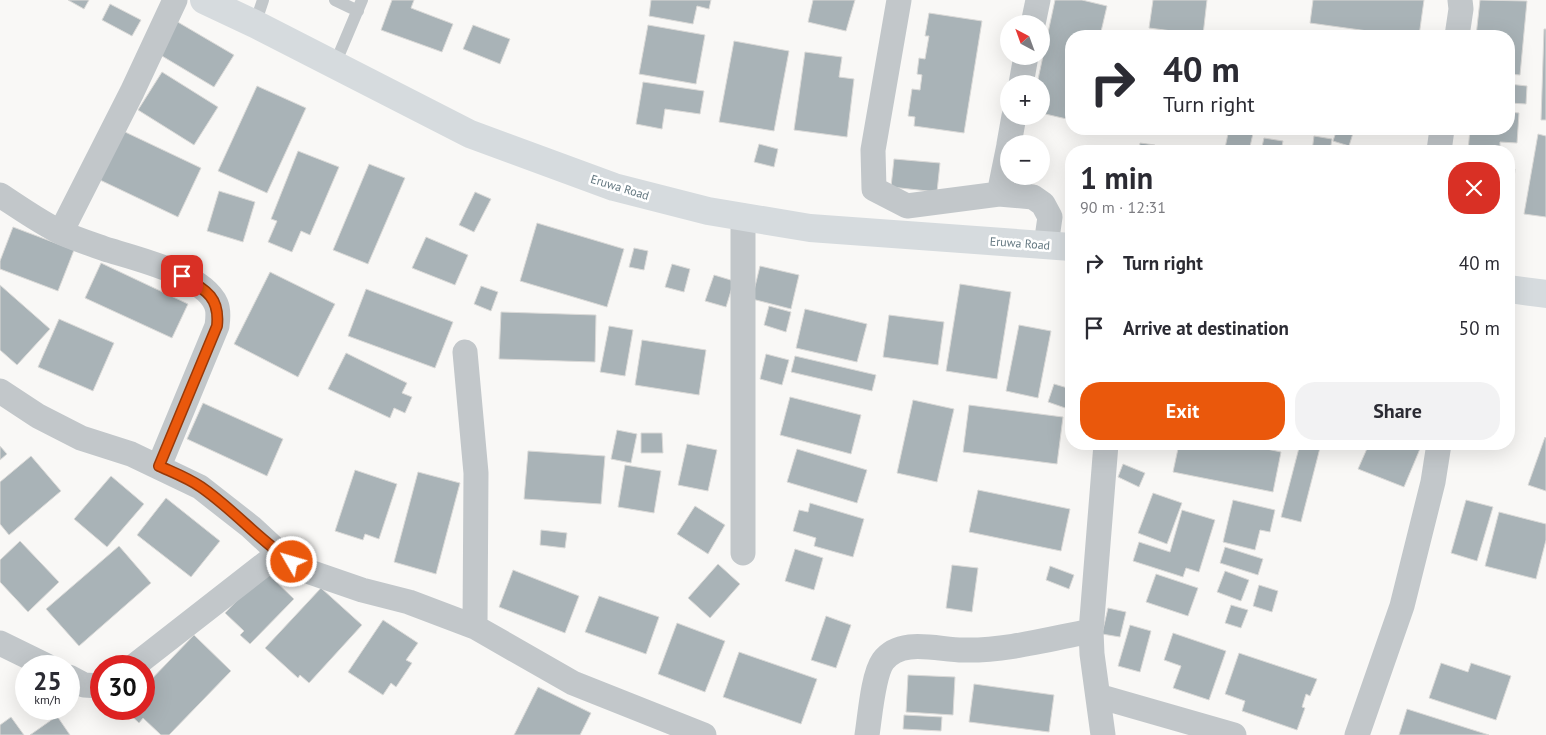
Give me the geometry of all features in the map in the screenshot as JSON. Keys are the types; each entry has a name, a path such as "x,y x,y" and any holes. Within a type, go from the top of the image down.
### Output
{"main road":[{"name":"Eruwa Road","path":"204,0 259,12 335,64 470,134 614,187 708,211 810,228 1059,246"},
{"path":"1515,290 1546,294"}],"street":[{"path":"61,232 132,92 175,0"},
{"path":"899,0 873,150 874,189 908,206 999,194 1033,198 1043,204 1050,217 1059,246"},
{"path":"1035,15 1038,0"},
{"path":"1458,30 1461,9 1460,0"},
{"path":"999,194 1001,185"},
{"path":"0,196 61,232 103,248 166,268 199,286 211,296 216,304 218,313 217,326 159,466"},
{"path":"743,216 744,553"},
{"path":"465,352 476,473 475,627"},
{"path":"0,391 38,416 81,438 131,454 200,486 279,553 304,570 362,590 409,602 475,627 573,683 704,735"},
{"path":"1103,735 1092,654 1091,631 1106,450"},
{"path":"1357,735 1402,606 1433,482 1438,450"},
{"path":"148,655 279,553"},
{"path":"867,735 876,677 883,662 893,651 911,646 964,650 1006,647 1091,631"},
{"path":"0,643 25,655"},
{"path":"1098,696 1234,735"}],"lane":[{"path":"335,0 360,6 335,64"}],"building":[{"path":"68,0 89,0 84,9"},
{"path":"392,0 414,0 411,8 453,24 442,52 381,30"},
{"path":"651,0 711,0 709,9 697,6 693,24 649,16"},
{"path":"813,0 855,0 846,31 808,22"},
{"path":"1055,0 1082,0 1107,6 1101,30 1065,30 1065,119 1050,115 1050,75 1039,75 1041,65 1050,65 1050,23"},
{"path":"1153,0 1207,0 1204,30 1149,28"},
{"path":"1313,0 1424,0 1420,30 1361,30 1310,23"},
{"path":"1480,0 1527,1 1520,75 1515,75 1515,30 1477,30"},
{"path":"110,4 141,20 132,36 102,20"},
{"path":"929,13 982,21 964,133 914,126 915,117 908,116 912,89 920,90 922,75 917,74 919,58 925,59 929,36 925,36"},
{"path":"176,21 234,55 214,87 157,53"},
{"path":"473,25 510,39 500,64 463,49"},
{"path":"648,25 705,35 696,84 639,74"},
{"path":"1544,29 1546,29 1546,120 1541,120"},
{"path":"734,41 789,51 774,131 719,122"},
{"path":"805,52 842,57 839,77 854,79 847,137 794,130"},
{"path":"162,72 218,107 194,145 138,110"},
{"path":"643,82 704,91 700,114 665,109 662,129 636,124"},
{"path":"1515,85 1527,86 1526,104 1515,103"},
{"path":"257,86 306,108 267,193 218,171"},
{"path":"1515,113 1519,113 1517,143 1500,142 1500,145 1469,145 1469,135 1515,135"},
{"path":"123,131 201,168 178,217 100,180"},
{"path":"1538,134 1546,136 1546,217 1524,214"},
{"path":"1228,135 1253,135 1250,145 1226,145"},
{"path":"1335,135 1352,135 1349,145 1333,141"},
{"path":"1314,136 1332,139 1331,145 1313,145"},
{"path":"1264,138 1283,141 1282,145 1262,145"},
{"path":"759,144 778,149 774,167 754,162"},
{"path":"298,151 339,167 310,235 301,231 292,252 268,242 277,221 271,219"},
{"path":"894,159 940,163 937,192 891,187"},
{"path":"369,164 405,178 368,264 333,250"},
{"path":"219,191 255,202 243,242 207,231"},
{"path":"475,192 491,199 474,232 459,225"},
{"path":"537,223 624,249 607,307 520,281"},
{"path":"13,227 74,250 58,291 0,269 0,261"},
{"path":"426,237 468,255 455,285 412,268"},
{"path":"634,248 648,251 644,270 629,267"},
{"path":"101,263 188,304 172,338 85,298"},
{"path":"672,264 690,269 684,292 665,287"},
{"path":"760,266 799,275 791,309 752,299"},
{"path":"270,272 335,304 298,377 234,344"},
{"path":"714,275 734,281 726,307 705,301"},
{"path":"960,284 1011,292 997,379 946,371"},
{"path":"0,285 50,329 17,365 0,350"},
{"path":"481,286 498,292 491,311 474,304"},
{"path":"366,289 453,322 435,368 348,336"},
{"path":"769,306 791,312 786,332 764,325"},
{"path":"805,309 867,324 857,362 796,348"},
{"path":"501,312 596,315 595,362 499,359"},
{"path":"889,315 944,322 938,365 883,357"},
{"path":"59,319 114,343 93,391 38,367"},
{"path":"1019,325 1051,331 1038,398 1006,391"},
{"path":"609,326 633,330 625,376 600,372"},
{"path":"642,340 706,350 699,395 635,385"},
{"path":"346,353 407,383 402,393 412,397 405,413 394,408 390,418 328,389"},
{"path":"766,354 789,360 782,385 760,379"},
{"path":"795,356 876,375 872,391 791,372"},
{"path":"1054,384 1065,387 1065,408 1048,402"},
{"path":"790,397 861,415 851,454 780,435"},
{"path":"913,400 954,409 937,482 897,473"},
{"path":"203,403 283,439 267,476 187,439"},
{"path":"969,405 1063,417 1057,464 963,452"},
{"path":"617,430 637,434 631,463 611,459"},
{"path":"641,433 662,433 663,453 641,453"},
{"path":"1546,438 1546,491 1528,485"},
{"path":"687,444 717,450 708,491 678,485"},
{"path":"0,446 7,454 0,460"},
{"path":"797,449 867,470 857,503 787,482"},
{"path":"1178,450 1272,450 1281,452 1273,492 1173,472"},
{"path":"1298,450 1319,450 1301,522 1281,517"},
{"path":"1366,450 1419,450 1404,487 1358,469"},
{"path":"528,451 605,456 601,504 524,499"},
{"path":"31,456 61,491 9,535 0,524 0,482"},
{"path":"1123,464 1145,473 1139,487 1118,477"},
{"path":"625,465 661,471 654,513 618,507"},
{"path":"355,470 397,484 379,539 365,534 363,540 335,531"},
{"path":"418,472 460,483 436,574 394,562"},
{"path":"111,476 144,504 107,547 74,519"},
{"path":"978,490 1070,509 1061,551 969,532"},
{"path":"1153,493 1182,503 1167,544 1138,533"},
{"path":"166,498 220,541 191,577 137,535"},
{"path":"1233,500 1275,510 1270,532 1260,530 1255,550 1223,542"},
{"path":"1466,500 1493,507 1477,561 1451,553"},
{"path":"810,503 864,519 853,557 814,546 816,538 793,531 799,510 808,512"},
{"path":"695,506 725,525 708,554 677,534"},
{"path":"1182,510 1215,520 1199,572 1186,568 1183,577 1133,561 1139,542 1170,552"},
{"path":"1499,512 1546,524 1546,540 1536,579 1485,566"},
{"path":"541,530 567,533 565,548 540,545"},
{"path":"20,541 59,582 28,612 0,582 0,560"},
{"path":"119,546 151,583 79,646 46,609"},
{"path":"1225,547 1263,559 1258,575 1220,563"},
{"path":"795,549 823,558 814,590 785,581"},
{"path":"718,564 740,584 710,618 688,598"},
{"path":"952,565 978,568 972,612 946,608"},
{"path":"1050,566 1074,575 1069,589 1046,580"},
{"path":"513,570 579,596 565,633 499,607"},
{"path":"265,571 294,599 250,644 240,635 244,631 225,613"},
{"path":"1225,571 1249,580 1241,601 1217,592"},
{"path":"1156,574 1198,588 1188,616 1146,602"},
{"path":"1259,585 1278,591 1272,612 1253,606"},
{"path":"321,588 362,625 309,683 300,675 298,678 265,648"},
{"path":"599,596 659,617 646,654 585,632"},
{"path":"1231,605 1248,610 1241,628 1225,623"},
{"path":"1108,608 1126,612 1120,637 1102,634"},
{"path":"826,616 851,625 836,668 811,660"},
{"path":"383,620 418,643 406,660 412,663 396,687 391,683 383,695 348,672"},
{"path":"677,623 725,641 705,692 658,674"},
{"path":"1130,625 1151,631 1140,672 1118,666"},
{"path":"1173,633 1226,651 1209,700 1173,688 1181,666 1164,660"},
{"path":"194,635 231,671 169,735 161,735 145,720 155,720 155,676"},
{"path":"739,652 817,679 801,724 723,697"},
{"path":"1239,653 1317,679 1310,696 1306,694 1302,707 1305,708 1297,730 1242,711 1245,701 1225,694"},
{"path":"1441,663 1468,672 1471,663 1511,676 1496,720 1429,698"},
{"path":"908,675 955,677 953,715 906,712"},
{"path":"974,684 1054,695 1049,732 969,722"},
{"path":"538,687 591,713 580,735 514,735"},
{"path":"1407,709 1489,735 1399,735"},
{"path":"904,715 942,717 941,731 903,729"},
{"path":"11,717 24,735 0,735 0,725"},
{"path":"51,720 60,720 70,735 30,735"}],"route":[{"path":"182,276 211,296 216,304 218,313 217,326 159,466 200,486 292,562"}]}
